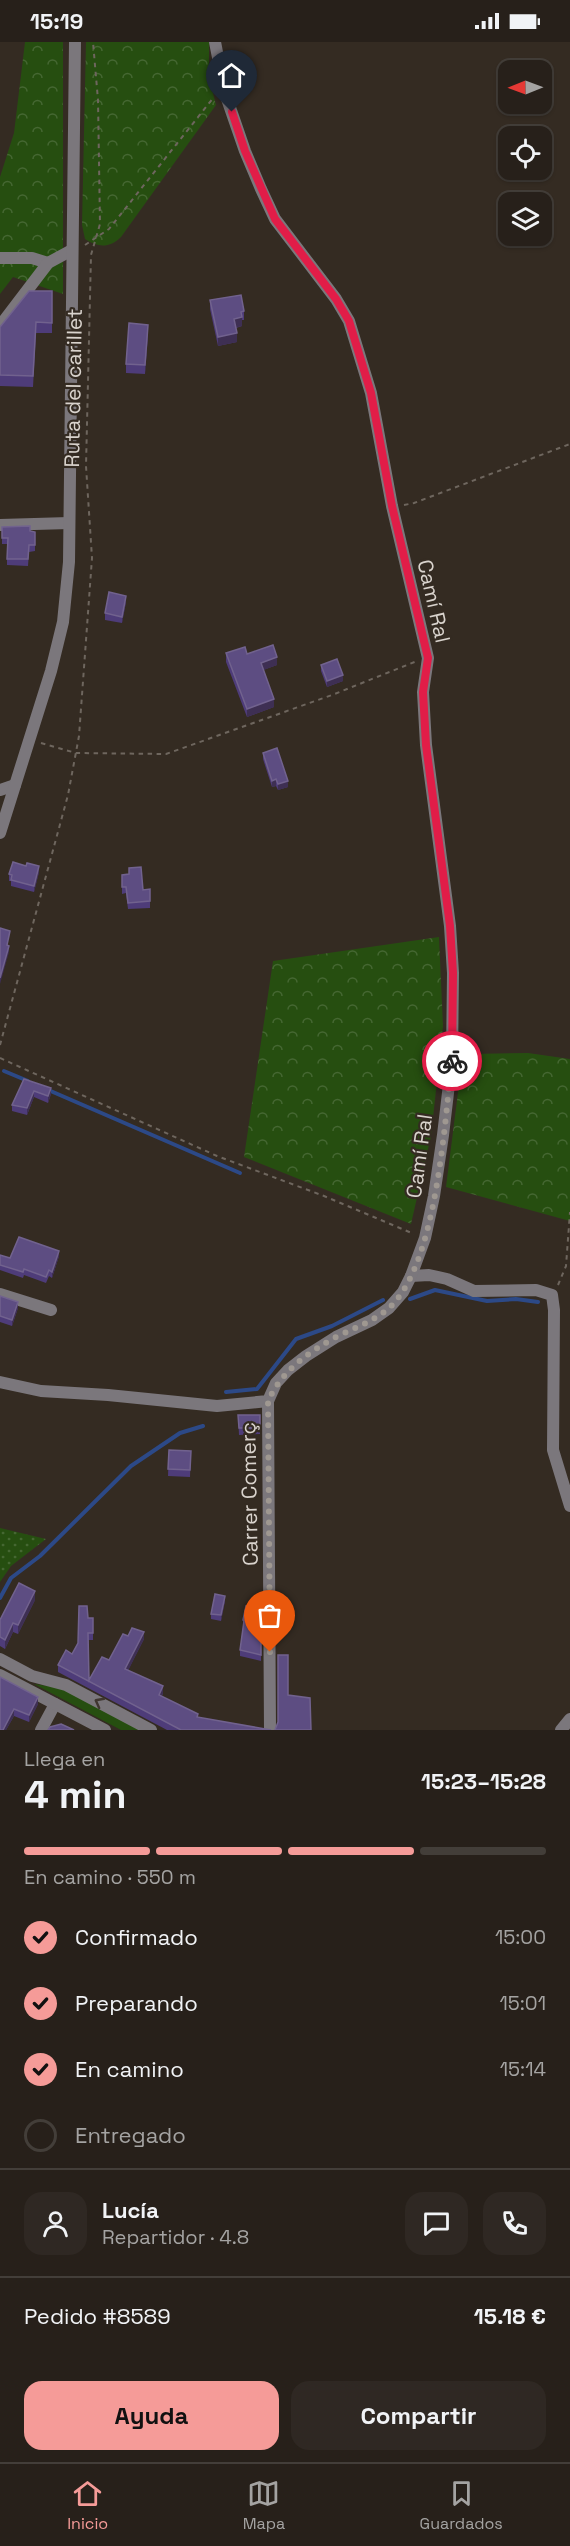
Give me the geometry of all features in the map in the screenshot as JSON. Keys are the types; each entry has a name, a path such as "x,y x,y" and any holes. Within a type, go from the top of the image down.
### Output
{"street":[{"path":"0,833 51,671 63,622 69,562 75,42"},
{"name":"Camí Ral","path":"215,42 225,93 245,151 275,219 336,299 349,321 371,393 392,506 428,658 423,692 426,745 450,926 454,1023 452,1059 434,1196 425,1238 411,1276 403,1292 389,1308 372,1320 336,1337 288,1370 276,1383 268,1401"},
{"path":"0,326 48,263 72,250"},
{"path":"0,258 32,258 48,263"},
{"path":"0,525 69,524"},
{"path":"0,790 15,785"},
{"path":"411,1276 429,1275 447,1279 474,1291 536,1290 552,1295 554,1310 553,1450 570,1506"},
{"path":"0,1294 51,1310"},
{"path":"0,1382 42,1391 217,1406 268,1401"},
{"name":"Carrer Comerç","path":"268,1401 270,1730"},
{"path":"0,1659 32,1676 66,1685 151,1730"},
{"path":"0,1675 105,1730"},
{"path":"41,1730 56,1704"},
{"path":"561,1730 570,1719"}],"path":[{"name":"Ruta del carillet","path":"0,1045 68,795 79,736 92,558 86,466 91,255 100,224 98,100 93,42"},
{"path":"72,250 93,242 110,229 212,98 225,93"},
{"path":"392,506 414,503 570,444"},
{"path":"29,739 76,753 166,754 428,658"},
{"path":"0,1058 217,1156 324,1196 425,1238"},
{"path":"552,1295 566,1266 570,1212"}],"green space":[{"path":"25,42 63,42 63,294 13,277 0,294 0,177 14,133"},
{"path":"86,42 209,42 209,78 216,105 121,237 104,246 85,239 82,225"},
{"path":"439,937 443,1026 431,1136 411,1224 244,1157 273,961"},
{"path":"528,1053 570,1059 570,1221 446,1187 461,1069 470,1054"},
{"path":"0,1528 46,1539 11,1566 0,1582"},
{"path":"34,1684 62,1688 140,1730 121,1730"}],"building":[{"path":"29,291 52,291 52,323 36,322 33,376 0,375 0,327"},
{"path":"241,295 244,311 241,312 242,317 234,319 237,333 218,337 210,300"},
{"path":"129,323 148,325 145,365 126,364"},
{"path":"30,526 30,531 35,532 35,545 29,545 28,559 7,559 8,538 2,538 2,527"},
{"path":"109,592 126,596 122,617 105,613"},
{"path":"273,645 277,657 261,663 274,699 247,709 226,653 245,647 247,654"},
{"path":"337,659 343,675 327,681 321,665"},
{"path":"277,748 288,781 278,784 276,779 272,781 263,753"},
{"path":"13,862 26,866 27,863 39,866 34,886 11,880 12,875 9,874"},
{"path":"141,867 143,890 150,889 150,901 128,903 126,887 122,887 122,875 129,874 129,868"},
{"path":"0,928 10,931 7,945 9,946 0,978"},
{"path":"24,1079 51,1088 48,1096 34,1091 27,1108 12,1105"},
{"path":"19,1237 59,1251 52,1272 49,1270 46,1277 24,1269 23,1272 0,1265 0,1255 10,1258"},
{"path":"0,1296 18,1302 12,1320 0,1316"},
{"path":"238,1415 260,1415 260,1428 239,1428"},
{"path":"169,1450 191,1451 190,1470 168,1469"},
{"path":"19,1583 35,1591 18,1625 13,1623 5,1640 0,1637 0,1620"},
{"path":"215,1594 225,1596 221,1615 211,1614"},
{"path":"79,1606 87,1606 88,1618 93,1618 93,1633 88,1633 89,1680 102,1657 109,1660 123,1634 128,1636 132,1628 144,1632 125,1669 163,1686 159,1695 198,1714 197,1717 271,1730 181,1730 58,1665 66,1650 72,1654 78,1643"},
{"path":"246,1606 261,1609 261,1655 240,1650"},
{"path":"278,1655 288,1655 288,1695 310,1698 311,1730 275,1730 278,1722"},
{"path":"0,1677 38,1697 29,1715 14,1709 3,1730 0,1730"},
{"path":"61,1724 74,1730 48,1730 50,1727"}],"waterway":[{"path":"4,1071 28,1081"},
{"path":"46,1089 240,1173"},
{"path":"410,1299 435,1290 487,1301 516,1299 538,1302"},
{"path":"226,1392 257,1389 296,1339 332,1326 383,1300"},
{"path":"0,1598 11,1578 40,1556 131,1466 180,1433 203,1426"}],"way so far":[{"path":"270,1652 268,1401 276,1383 288,1370 336,1337 372,1320 389,1308 403,1292 425,1238 434,1196 452,1061"}],"route":[{"path":"232,112 245,151 275,219 307,259 349,321 371,393 392,506 428,658 423,692 426,745 450,926 454,1023 452,1061"}]}
